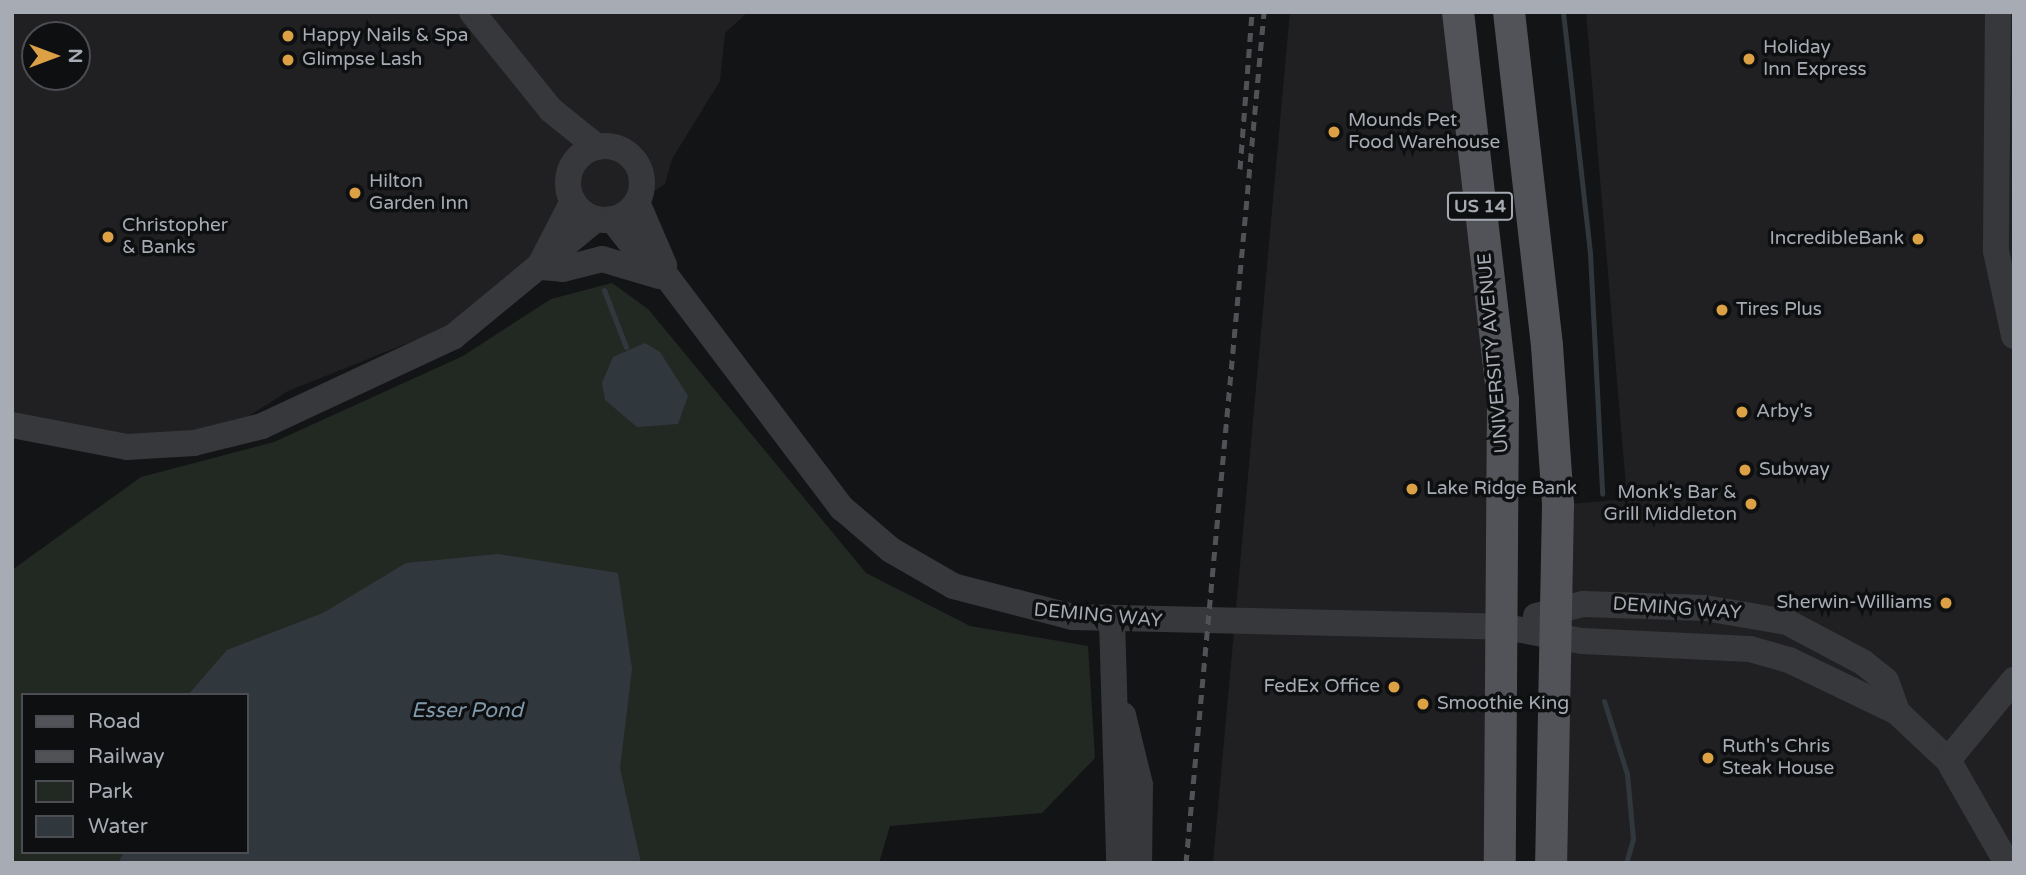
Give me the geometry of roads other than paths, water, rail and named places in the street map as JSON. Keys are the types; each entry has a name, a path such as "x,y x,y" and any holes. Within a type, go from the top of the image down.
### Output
{"main road":[{"name":"UNIVERSITY AVENUE","path":"1458,12 1503,400 1505,626 1500,863"},
{"name":"US 14","path":"1509,12 1547,346 1557,622 1551,863"}],"street":[{"path":"12,425 127,447 194,443 262,426 422,355 490,311 539,267 604,219 637,202 642,185 633,159 615,148 597,147 551,110 472,12"},
{"path":"1998,12 1996,251 2014,335"},
{"path":"539,267 573,201 573,166 550,123 551,110"},
{"path":"573,166 597,147"},
{"path":"573,201 604,219"},
{"name":"DEMING WAY","path":"637,202 667,277 820,484 891,550 987,599 1112,620 1505,626 1705,608 1787,622 1864,663 1886,681 1897,712"},
{"name":"DEMING WAY","path":"604,219 645,261 667,277"},
{"path":"539,267 563,269 602,259 667,277"},
{"path":"1112,620 1119,863"},
{"name":"DEMING WAY","path":"1557,622 1750,649 1789,660 1897,712 1948,760 2007,863"},
{"path":"1948,760 2014,680"},
{"path":"1114,691 1140,785 1139,863"}],"water":[{"path":"645,343 660,352 688,396 678,424 637,427 605,400 602,383 613,357"},
{"name":"Esser Pond","path":"498,554 618,573 632,669 620,768 641,863 118,863 123,854 248,854 248,693 190,693 227,650 323,613 406,563"}],"waterway":[{"path":"1563,12 1590,253 1602,494"},
{"path":"604,290 626,347"},
{"path":"1604,701 1627,774 1633,839 1626,863"}],"railway":[{"path":"1240,169 1252,12"},
{"path":"1186,863 1264,12"}],"place":[{"name":"Happy Nails & Spa","path":"288,36"},
{"name":"Holiday Inn Express","path":"1749,59"},
{"name":"Glimpse Lash","path":"288,60"},
{"name":"Mounds Pet Food Warehouse","path":"1334,132"},
{"name":"Hilton Garden Inn","path":"355,193"},
{"name":"Christopher & Banks","path":"108,237"},
{"name":"IncredibleBank","path":"1918,239"},
{"name":"Tires Plus","path":"1722,310"},
{"name":"Arby's","path":"1742,412"},
{"name":"Subway","path":"1745,470"},
{"name":"Lake Ridge Bank","path":"1412,489"},
{"name":"Monk's Bar & Grill Middleton","path":"1751,504"},
{"name":"Sherwin-Williams","path":"1946,603"},
{"name":"FedEx Office","path":"1394,687"},
{"name":"Smoothie King","path":"1423,704"},
{"name":"Ruth's Chris Steak House","path":"1708,758"}]}
